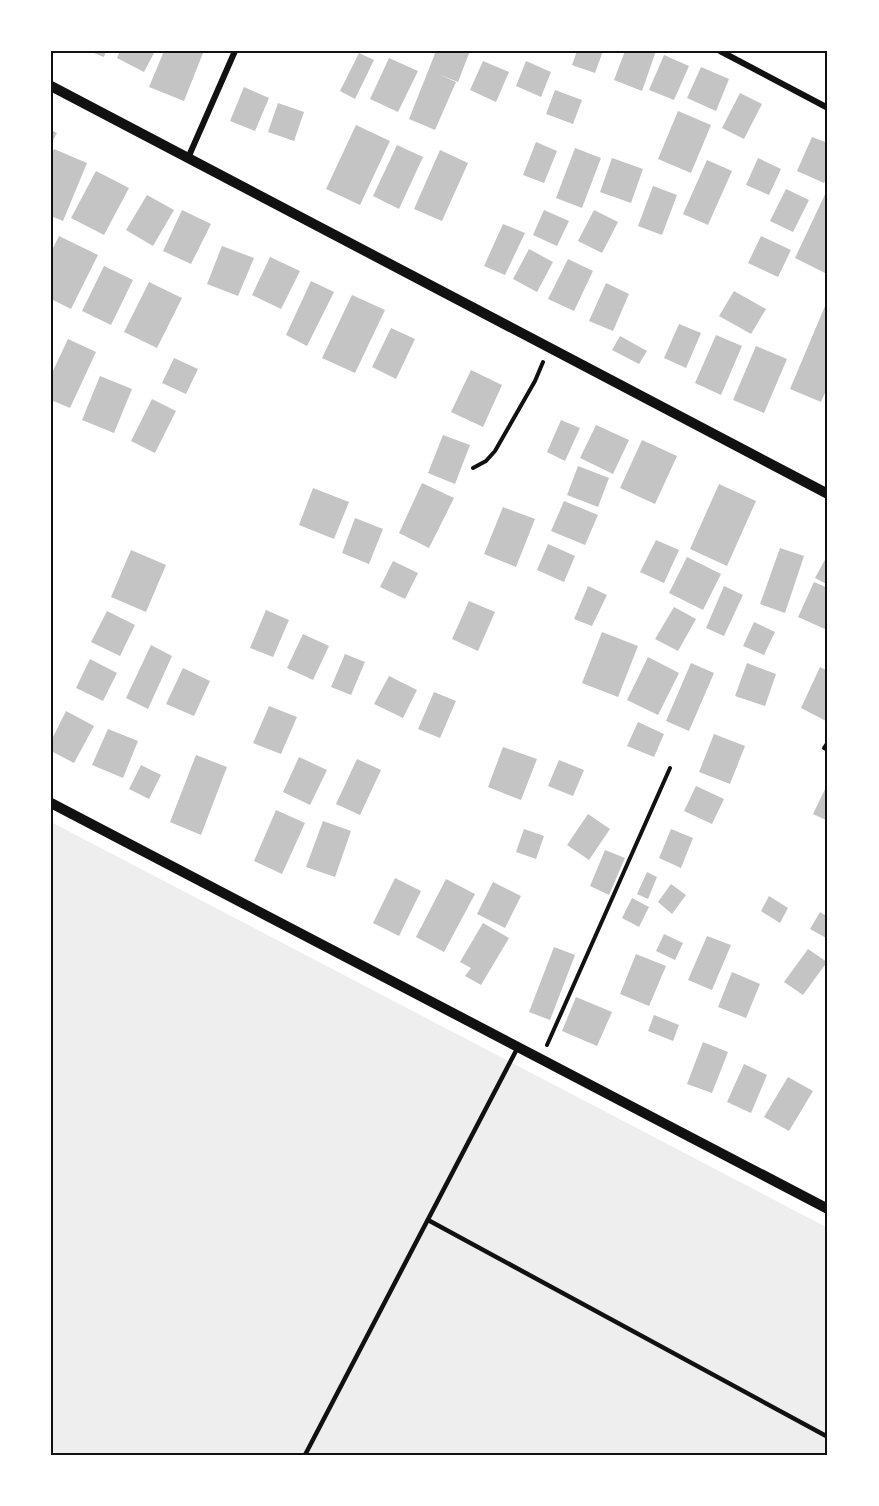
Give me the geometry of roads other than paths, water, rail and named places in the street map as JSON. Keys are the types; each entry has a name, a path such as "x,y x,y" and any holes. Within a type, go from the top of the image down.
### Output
{"street":[{"path":"188,159 235,51"},
{"path":"720,51 828,108"},
{"path":"51,86 828,494"},
{"path":"51,803 828,1209"}],"lane":[{"path":"305,1455 518,1047"},
{"path":"428,1220 828,1437"}]}
